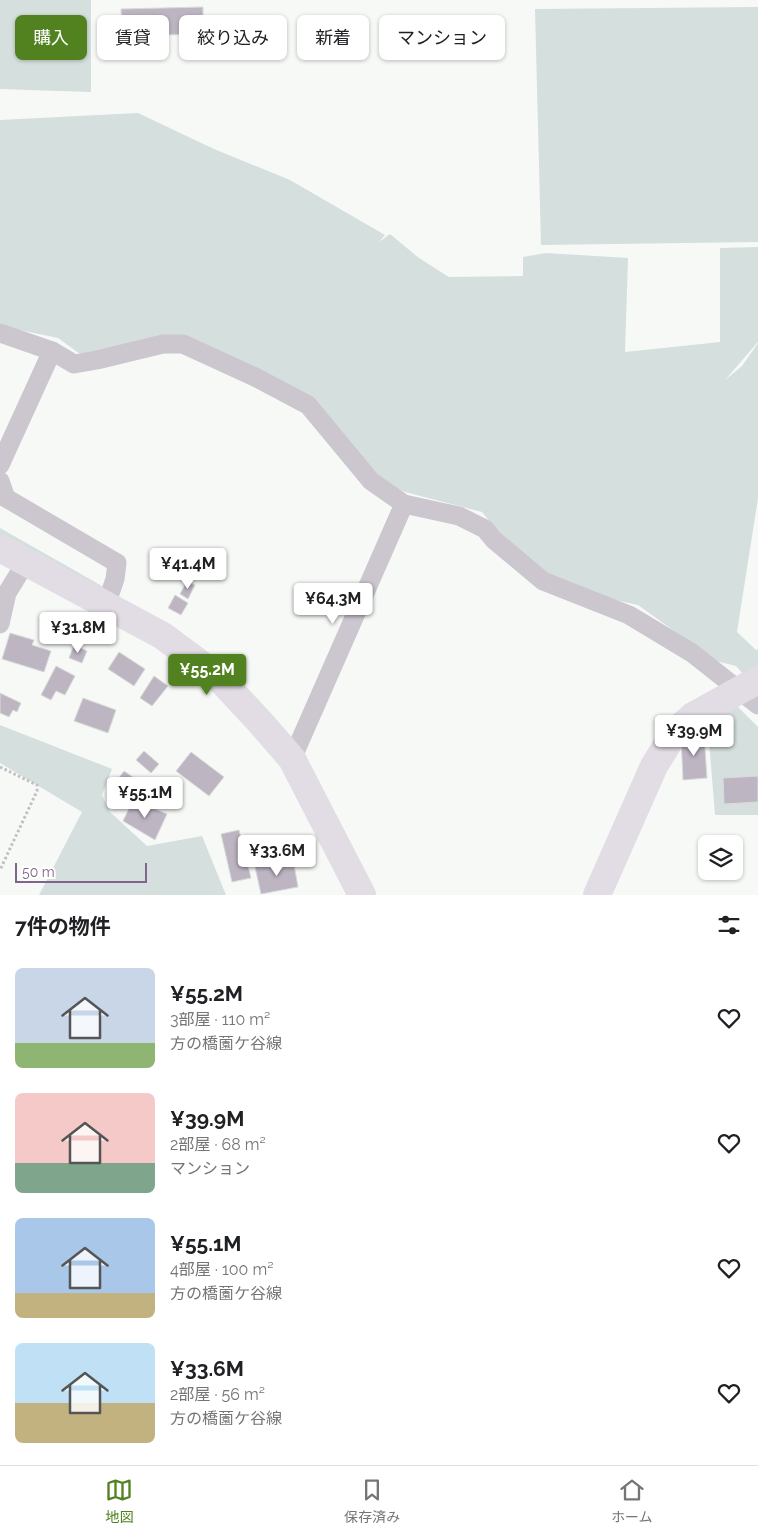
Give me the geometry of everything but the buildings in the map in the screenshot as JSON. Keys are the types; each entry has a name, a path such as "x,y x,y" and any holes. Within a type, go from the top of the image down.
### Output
{"main road":[{"path":"0,548 163,636 218,677 292,759 362,895"},
{"path":"597,895 654,766 675,732 694,716 752,692"}],"street":[{"path":"0,333 52,352 74,364 163,344 183,344 255,377 308,405 371,481 404,504 459,516 484,529 494,540 543,581 628,615 752,692"},
{"path":"0,465 52,352"},
{"path":"0,481 6,498 117,563 115,580 106,605"},
{"path":"292,759 404,504"},
{"path":"0,624 8,593 26,562"}],"path":[{"path":"0,768 37,785 37,791 0,870"}],"shaded area":[{"path":"0,0 91,0 91,92 0,89"},
{"path":"758,7 758,242 541,245 535,9"},
{"path":"138,113 214,149 290,180 385,235 379,242 390,234 419,258 449,277 523,276 523,257 546,253 628,258 625,352 720,342 720,248 758,247 758,342 725,380 742,366 758,343 758,498 737,632 756,650 758,649 758,669 745,676 736,666 716,661 638,605 597,596 551,575 513,551 482,512 405,492 376,479 321,417 183,344 87,359 58,338 0,326 0,120"},
{"path":"0,528 102,586 95,592 0,540"},
{"path":"736,705 758,727 758,815 715,815 708,728 694,728"},
{"path":"0,725 112,769 102,795 110,812 147,846 202,836 226,895 39,895 82,812 0,763"}]}
